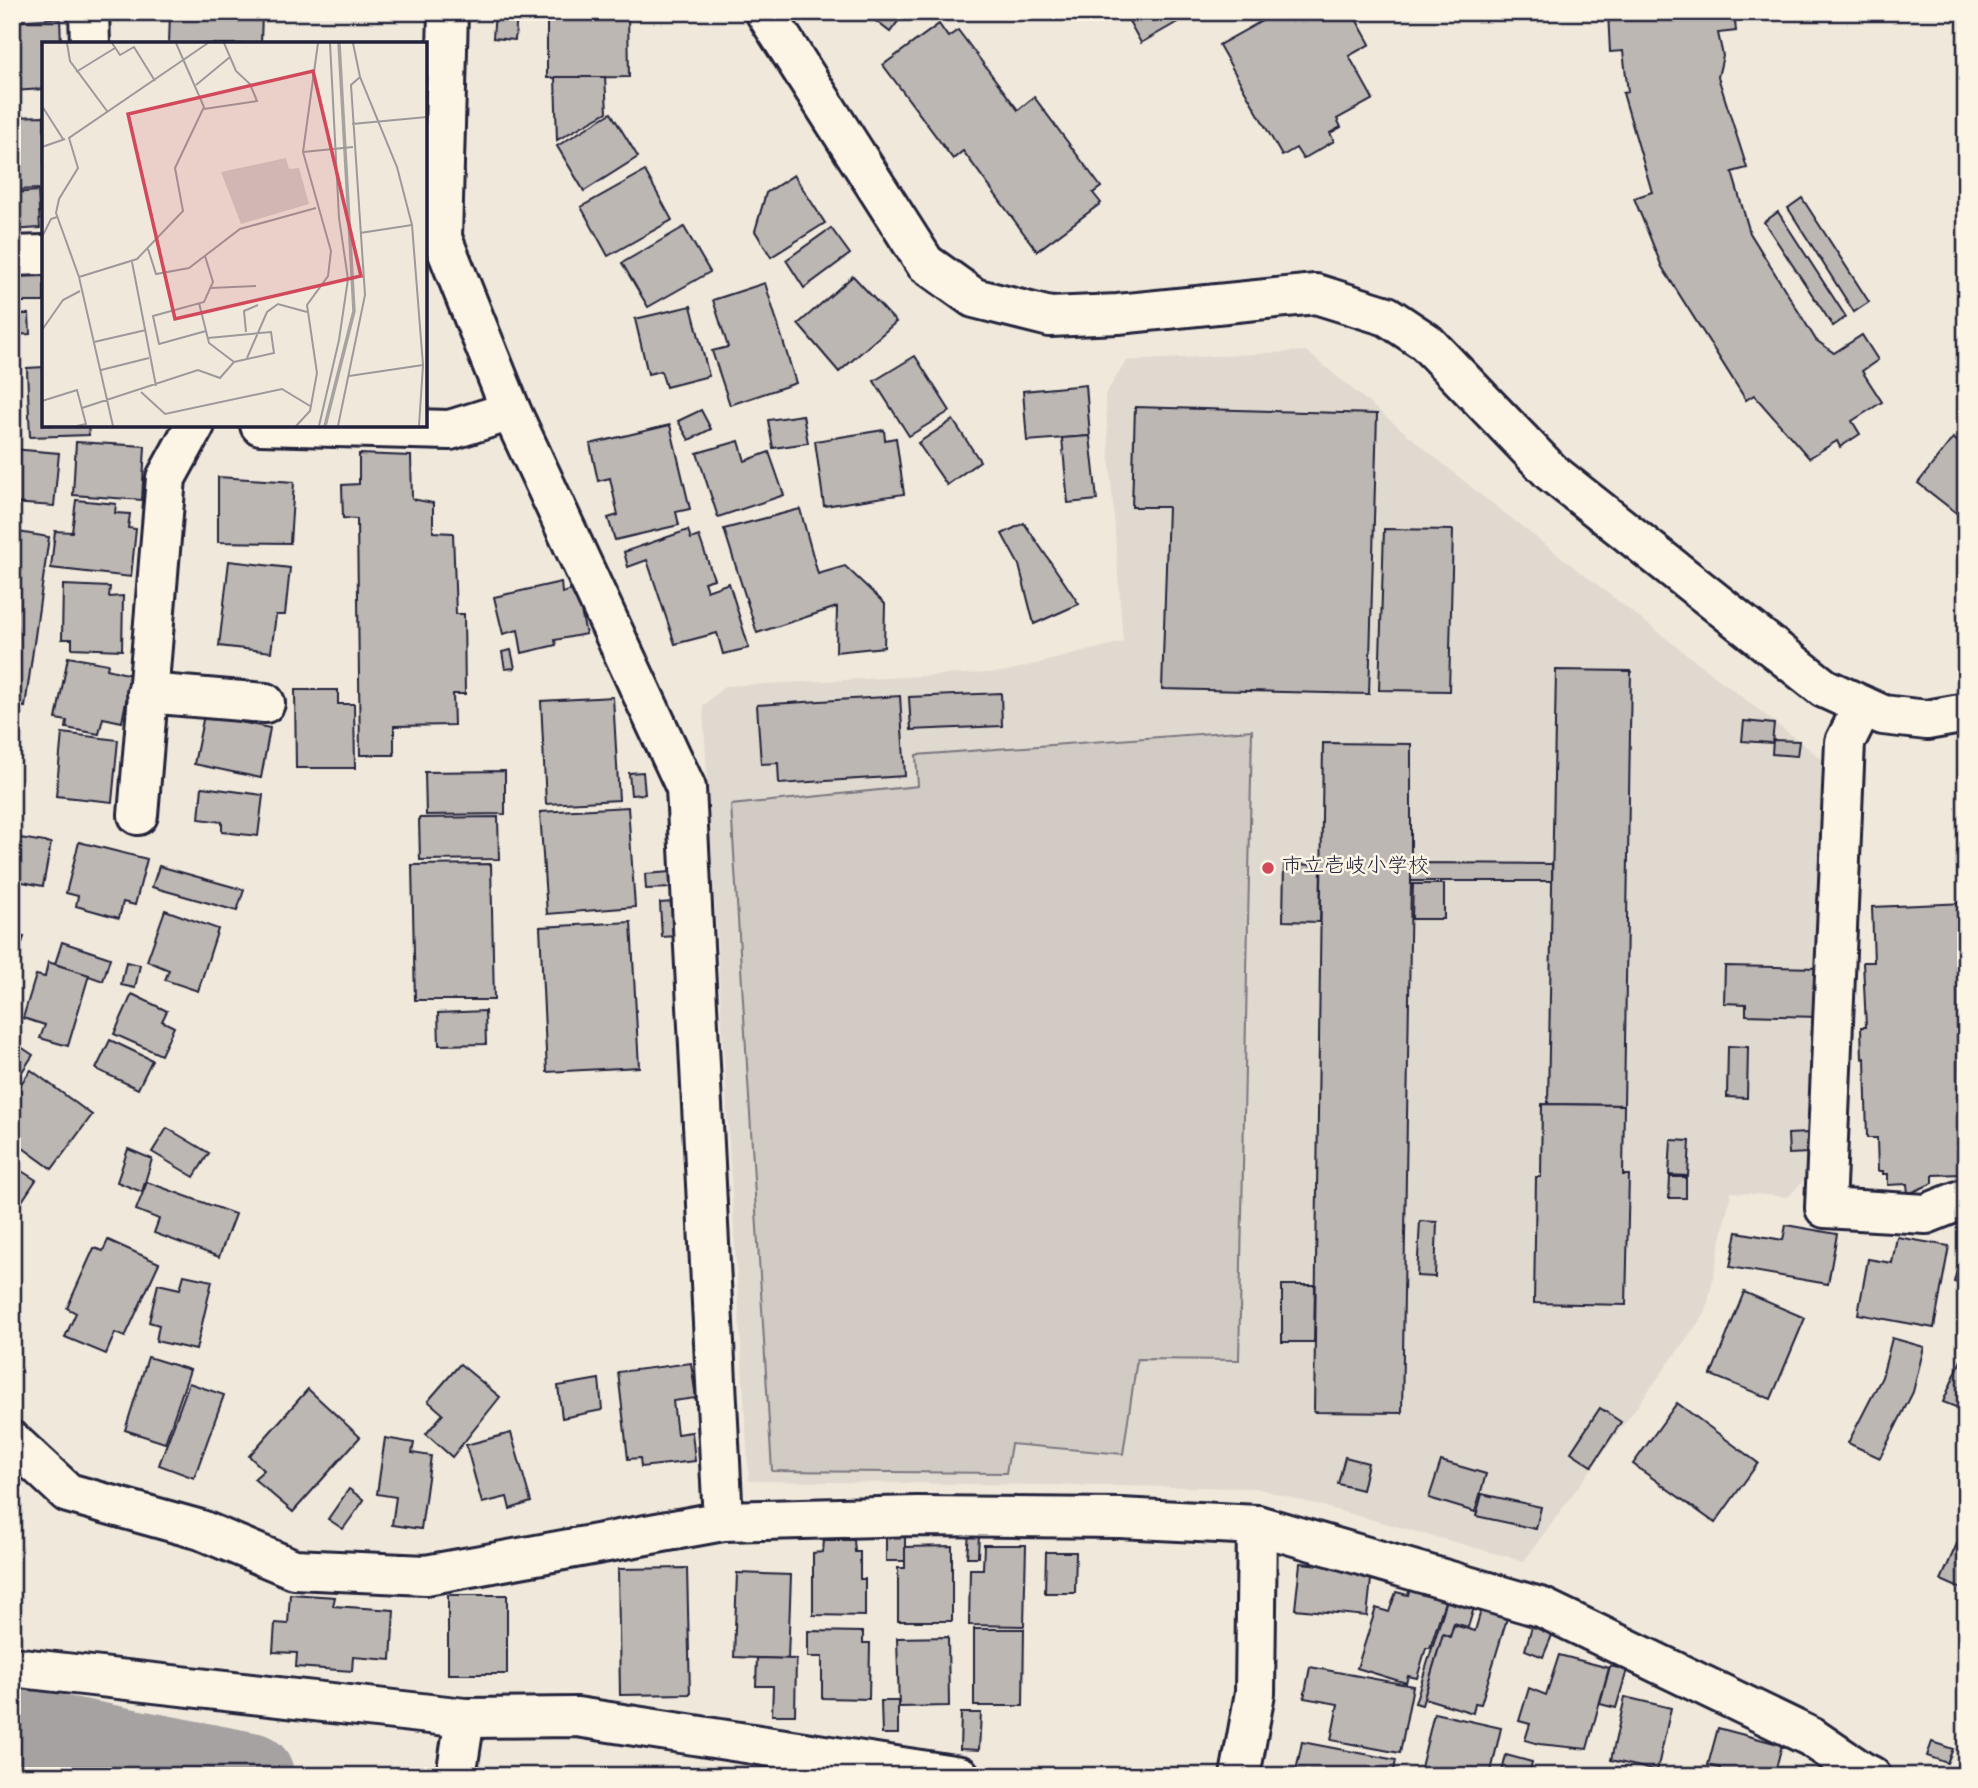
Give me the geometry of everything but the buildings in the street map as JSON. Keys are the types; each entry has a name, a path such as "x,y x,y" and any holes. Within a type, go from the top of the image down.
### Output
{"street":[{"path":"89,12 90,42"},
{"path":"448,12 442,239 510,411 686,788 723,1521"},
{"path":"765,12 925,263 974,298 1049,317 1118,314 1315,293 1387,316 1426,342 1551,472 1824,688 1882,715 1927,720 1966,713"},
{"path":"12,256 42,255"},
{"path":"336,427 450,430 510,411"},
{"path":"138,815 166,478 194,427"},
{"path":"147,693 265,704"},
{"path":"1863,706 1845,742 1825,1208 1926,1214 1966,1198"},
{"path":"12,1441 68,1493 201,1530 294,1569 426,1575 723,1521 916,1516 1120,1518 1257,1525 1543,1608 1811,1737 1871,1776"},
{"path":"1240,1776 1255,1693 1257,1525"},
{"path":"12,1667 465,1718 577,1717 960,1776"},
{"path":"456,1776 465,1718"}],"shaded area":[{"name":"市立壱岐小学校","path":"1306,351 1476,491 1827,763 1809,1175 1788,1197 1731,1192 1706,1312 1524,1561 1256,1488 749,1481 703,706 725,686 1003,672 1123,642 1105,395 1126,361"},
{"path":"1252,730 1239,1360 1137,1359 1123,1454 1011,1444 1006,1473 772,1471 731,805 918,786 916,755"}],"waterway":[{"path":"12,1730 250,1776"}],"place":[{"name":"市立壱岐小学校","path":"1268,868"}]}
